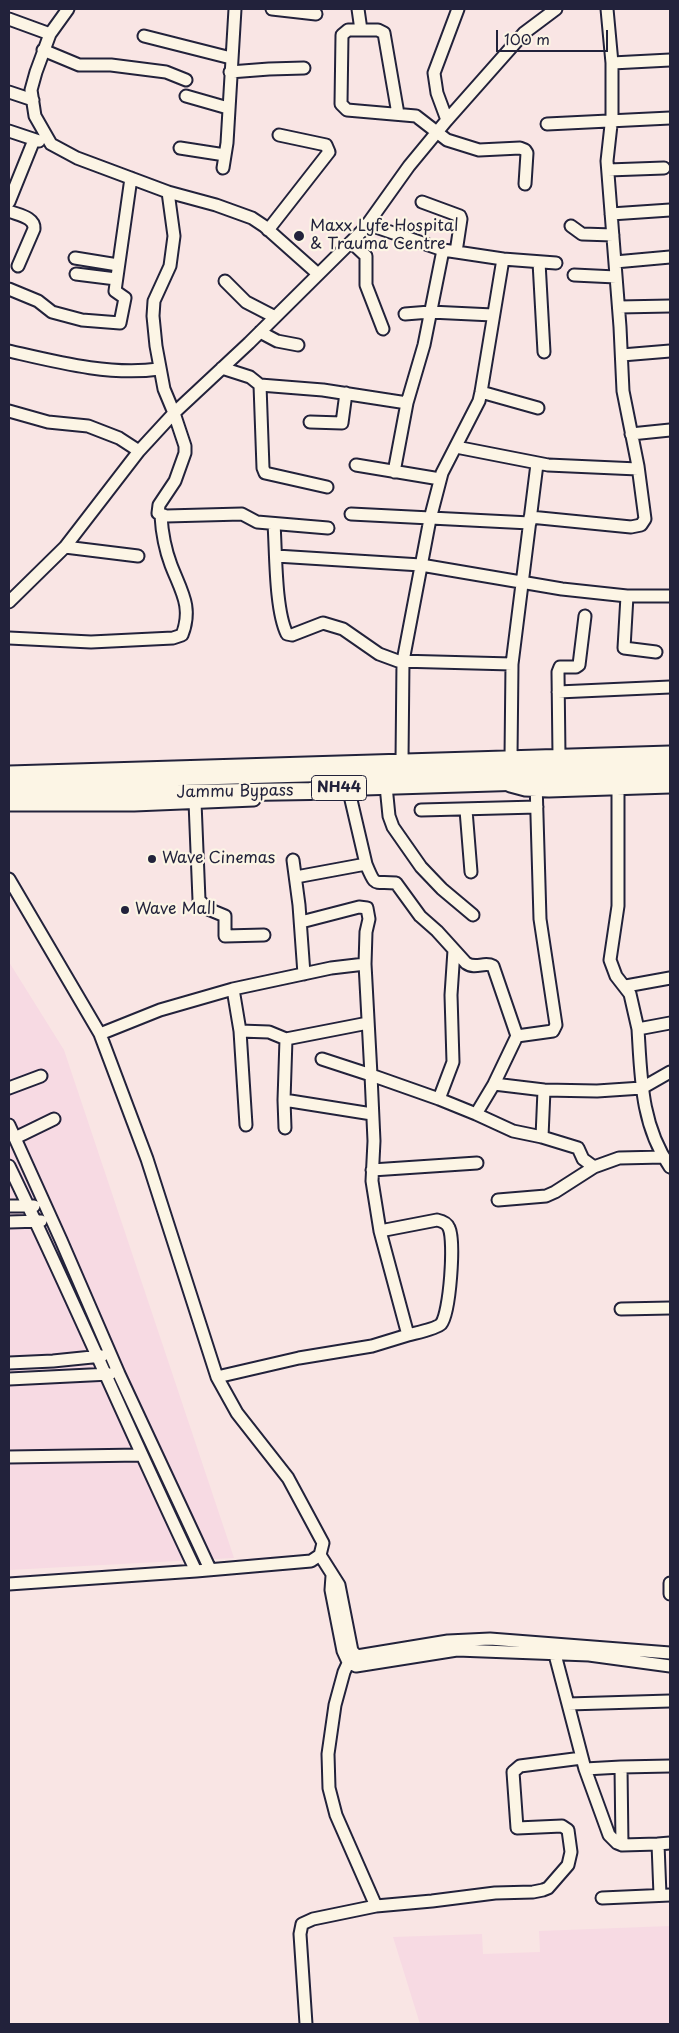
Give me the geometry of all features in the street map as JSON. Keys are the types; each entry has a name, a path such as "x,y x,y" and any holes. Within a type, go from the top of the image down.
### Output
{"highway":[{"name":"Jammu Bypass","path":"9,782 670,763"},
{"name":"Jammu Bypass","path":"9,796 310,791 348,787 502,783 536,786 670,777"}],"street":[{"path":"68,9 50,34 31,90 35,116 48,141 69,155 168,192 216,205 252,218 318,274"},
{"path":"223,168 235,9"},
{"path":"272,9 316,14"},
{"path":"358,9 362,30"},
{"path":"447,120 437,92 434,73 458,9"},
{"path":"9,602 65,547 139,451 174,413 351,242 447,120 524,33 556,9"},
{"path":"351,514 430,519 530,520 631,527 641,526 645,519 646,514 623,391 608,170 612,120 612,63 607,9"},
{"path":"9,19 50,34"},
{"path":"398,114 384,33 378,30 348,30 342,35 341,104 348,110 398,114 419,118 447,140 479,150 520,148 525,150 527,153 525,184"},
{"path":"144,36 231,58"},
{"path":"43,50 79,65 112,65 166,72 186,80"},
{"path":"612,63 670,60"},
{"path":"230,72 304,68"},
{"path":"9,92 33,100"},
{"path":"186,96 228,108"},
{"path":"547,124 670,118"},
{"path":"9,131 34,140 48,141"},
{"path":"268,230 329,152 326,145 279,135"},
{"path":"9,202 34,140"},
{"path":"180,148 225,155"},
{"path":"608,170 664,168"},
{"path":"9,289 38,301 52,312 82,320 117,324 122,320 125,298 115,291 131,178"},
{"path":"9,638 91,642 173,638 182,635 186,622 186,603 164,541 161,516 158,513 159,505 175,481 185,453 185,446 164,390 159,369 153,308 170,266 174,236 168,192"},
{"path":"422,202 460,216 456,252"},
{"path":"611,214 670,210"},
{"path":"9,211 35,224 18,266"},
{"path":"367,224 443,250 556,264"},
{"path":"571,226 582,234 613,235"},
{"path":"351,242 366,256 366,285 383,329"},
{"path":"394,472 407,403 424,345 443,250"},
{"path":"615,262 670,257"},
{"path":"75,258 118,265"},
{"path":"402,760 403,661 430,519 440,479 482,392 493,315 504,259"},
{"path":"539,262 544,352"},
{"path":"76,274 116,279"},
{"path":"574,275 616,277"},
{"path":"225,281 246,302 275,317"},
{"path":"618,307 670,306"},
{"path":"405,314 430,312 493,315"},
{"path":"260,332 277,341 298,345"},
{"path":"9,351 102,368 139,372 159,369"},
{"path":"622,355 670,351"},
{"path":"222,368 250,377 260,385 346,394 407,403"},
{"path":"260,385 263,468 265,473 326,487"},
{"path":"482,392 538,408"},
{"path":"310,422 342,423 346,394"},
{"path":"9,411 48,422 88,426 119,438 139,451"},
{"path":"631,434 670,430"},
{"path":"456,447 537,464 638,469"},
{"path":"511,757 512,664 537,464"},
{"path":"356,466 440,479"},
{"path":"161,516 242,514 252,521 328,528"},
{"path":"274,524 280,599 287,634 292,635 323,623 343,629 388,659 512,664"},
{"path":"65,547 138,556"},
{"path":"276,556 421,565 562,589 627,596 670,596"},
{"path":"627,596 624,648 656,652"},
{"path":"559,756 558,669 562,666 576,667 579,665 586,616"},
{"path":"558,692 670,687"},
{"path":"9,772 670,752"},
{"path":"386,786 389,816 393,827 421,867 442,889 473,915"},
{"path":"517,1036 553,1031 556,1025 540,919 536,786 618,789 670,788"},
{"path":"348,787 366,864 374,882 378,884 396,883 420,916 437,931 469,966 475,967 490,964 493,966 517,1036 494,1084 476,1114"},
{"path":"498,1200 546,1196 594,1167 619,1158 667,1162 646,1115 638,1029 632,999 626,986 616,976 610,960 618,906 618,789"},
{"path":"9,805 134,805 286,798 310,791"},
{"path":"195,802 199,900 208,909 225,916 224,934 227,936 264,935"},
{"path":"421,810 537,807"},
{"path":"466,810 471,872"},
{"path":"293,860 301,922 304,974"},
{"path":"296,877 366,864"},
{"path":"9,879 100,1034 147,1159 217,1377 237,1412 288,1478 323,1543 320,1555 312,1561 9,1584"},
{"path":"301,922 359,907 366,907 368,910 365,964 372,1075 374,1141 372,1170 380,1231 408,1335"},
{"path":"439,1099 453,1062 450,995 454,950"},
{"path":"100,1034 160,1010 233,989 331,968 365,964"},
{"path":"626,986 670,978"},
{"path":"233,989 240,1030 246,1125"},
{"path":"240,1030 269,1032 286,1039 368,1023"},
{"path":"638,1029 670,1023"},
{"path":"285,1128 286,1039"},
{"path":"322,1059 439,1099 513,1131 542,1136 578,1148 583,1159 594,1167"},
{"path":"494,1084 544,1090 597,1091 642,1088 670,1072"},
{"path":"9,1088 41,1076"},
{"path":"542,1136 544,1090"},
{"path":"284,1100 372,1114"},
{"path":"15,1138 54,1119"},
{"path":"9,1124 110,1355 210,1569"},
{"path":"372,1170 477,1163"},
{"path":"9,1166 36,1221 141,1456 196,1571"},
{"path":"9,1206 46,1206"},
{"path":"217,1377 299,1358 372,1346 438,1326 444,1317 451,1274 451,1235 449,1228 443,1221 437,1220 380,1231"},
{"path":"9,1222 53,1222"},
{"path":"621,1309 670,1308"},
{"path":"9,1363 54,1361 110,1355"},
{"path":"9,1379 119,1374"},
{"path":"9,1457 141,1456"},
{"path":"320,1555 332,1576 330,1590 343,1651 356,1666 361,1667 433,1652 457,1650 553,1648 670,1653"},
{"path":"670,1583 670,1594"},
{"path":"553,1648 670,1666"},
{"path":"553,1648 568,1704 578,1761 609,1835 622,1845 670,1843"},
{"path":"656,1652 656,1664"},
{"path":"351,1658 335,1705 328,1754 329,1788 367,1908"},
{"path":"568,1704 670,1701"},
{"path":"306,2024 300,1934 302,1924 313,1919 367,1908 495,1893 533,1892 548,1888 568,1865 571,1852 568,1830 562,1826 517,1828 513,1772 516,1767 578,1761 621,1767 670,1766"},
{"path":"621,1767 622,1845"},
{"path":"602,1898 665,1895 658,1844"}],"shaded area":[{"path":"9,962 64,1050 234,1558 9,1570"},
{"path":"670,1926 670,2024 420,2024 393,1937 482,1934 483,1954 540,1952 539,1931"}],"place":[{"name":"Maxx Lyfe Hospital & Trauma Centre","path":"299,236"},
{"name":"Wave Cinemas","path":"152,859"},
{"name":"Wave Mall","path":"125,910"}]}
